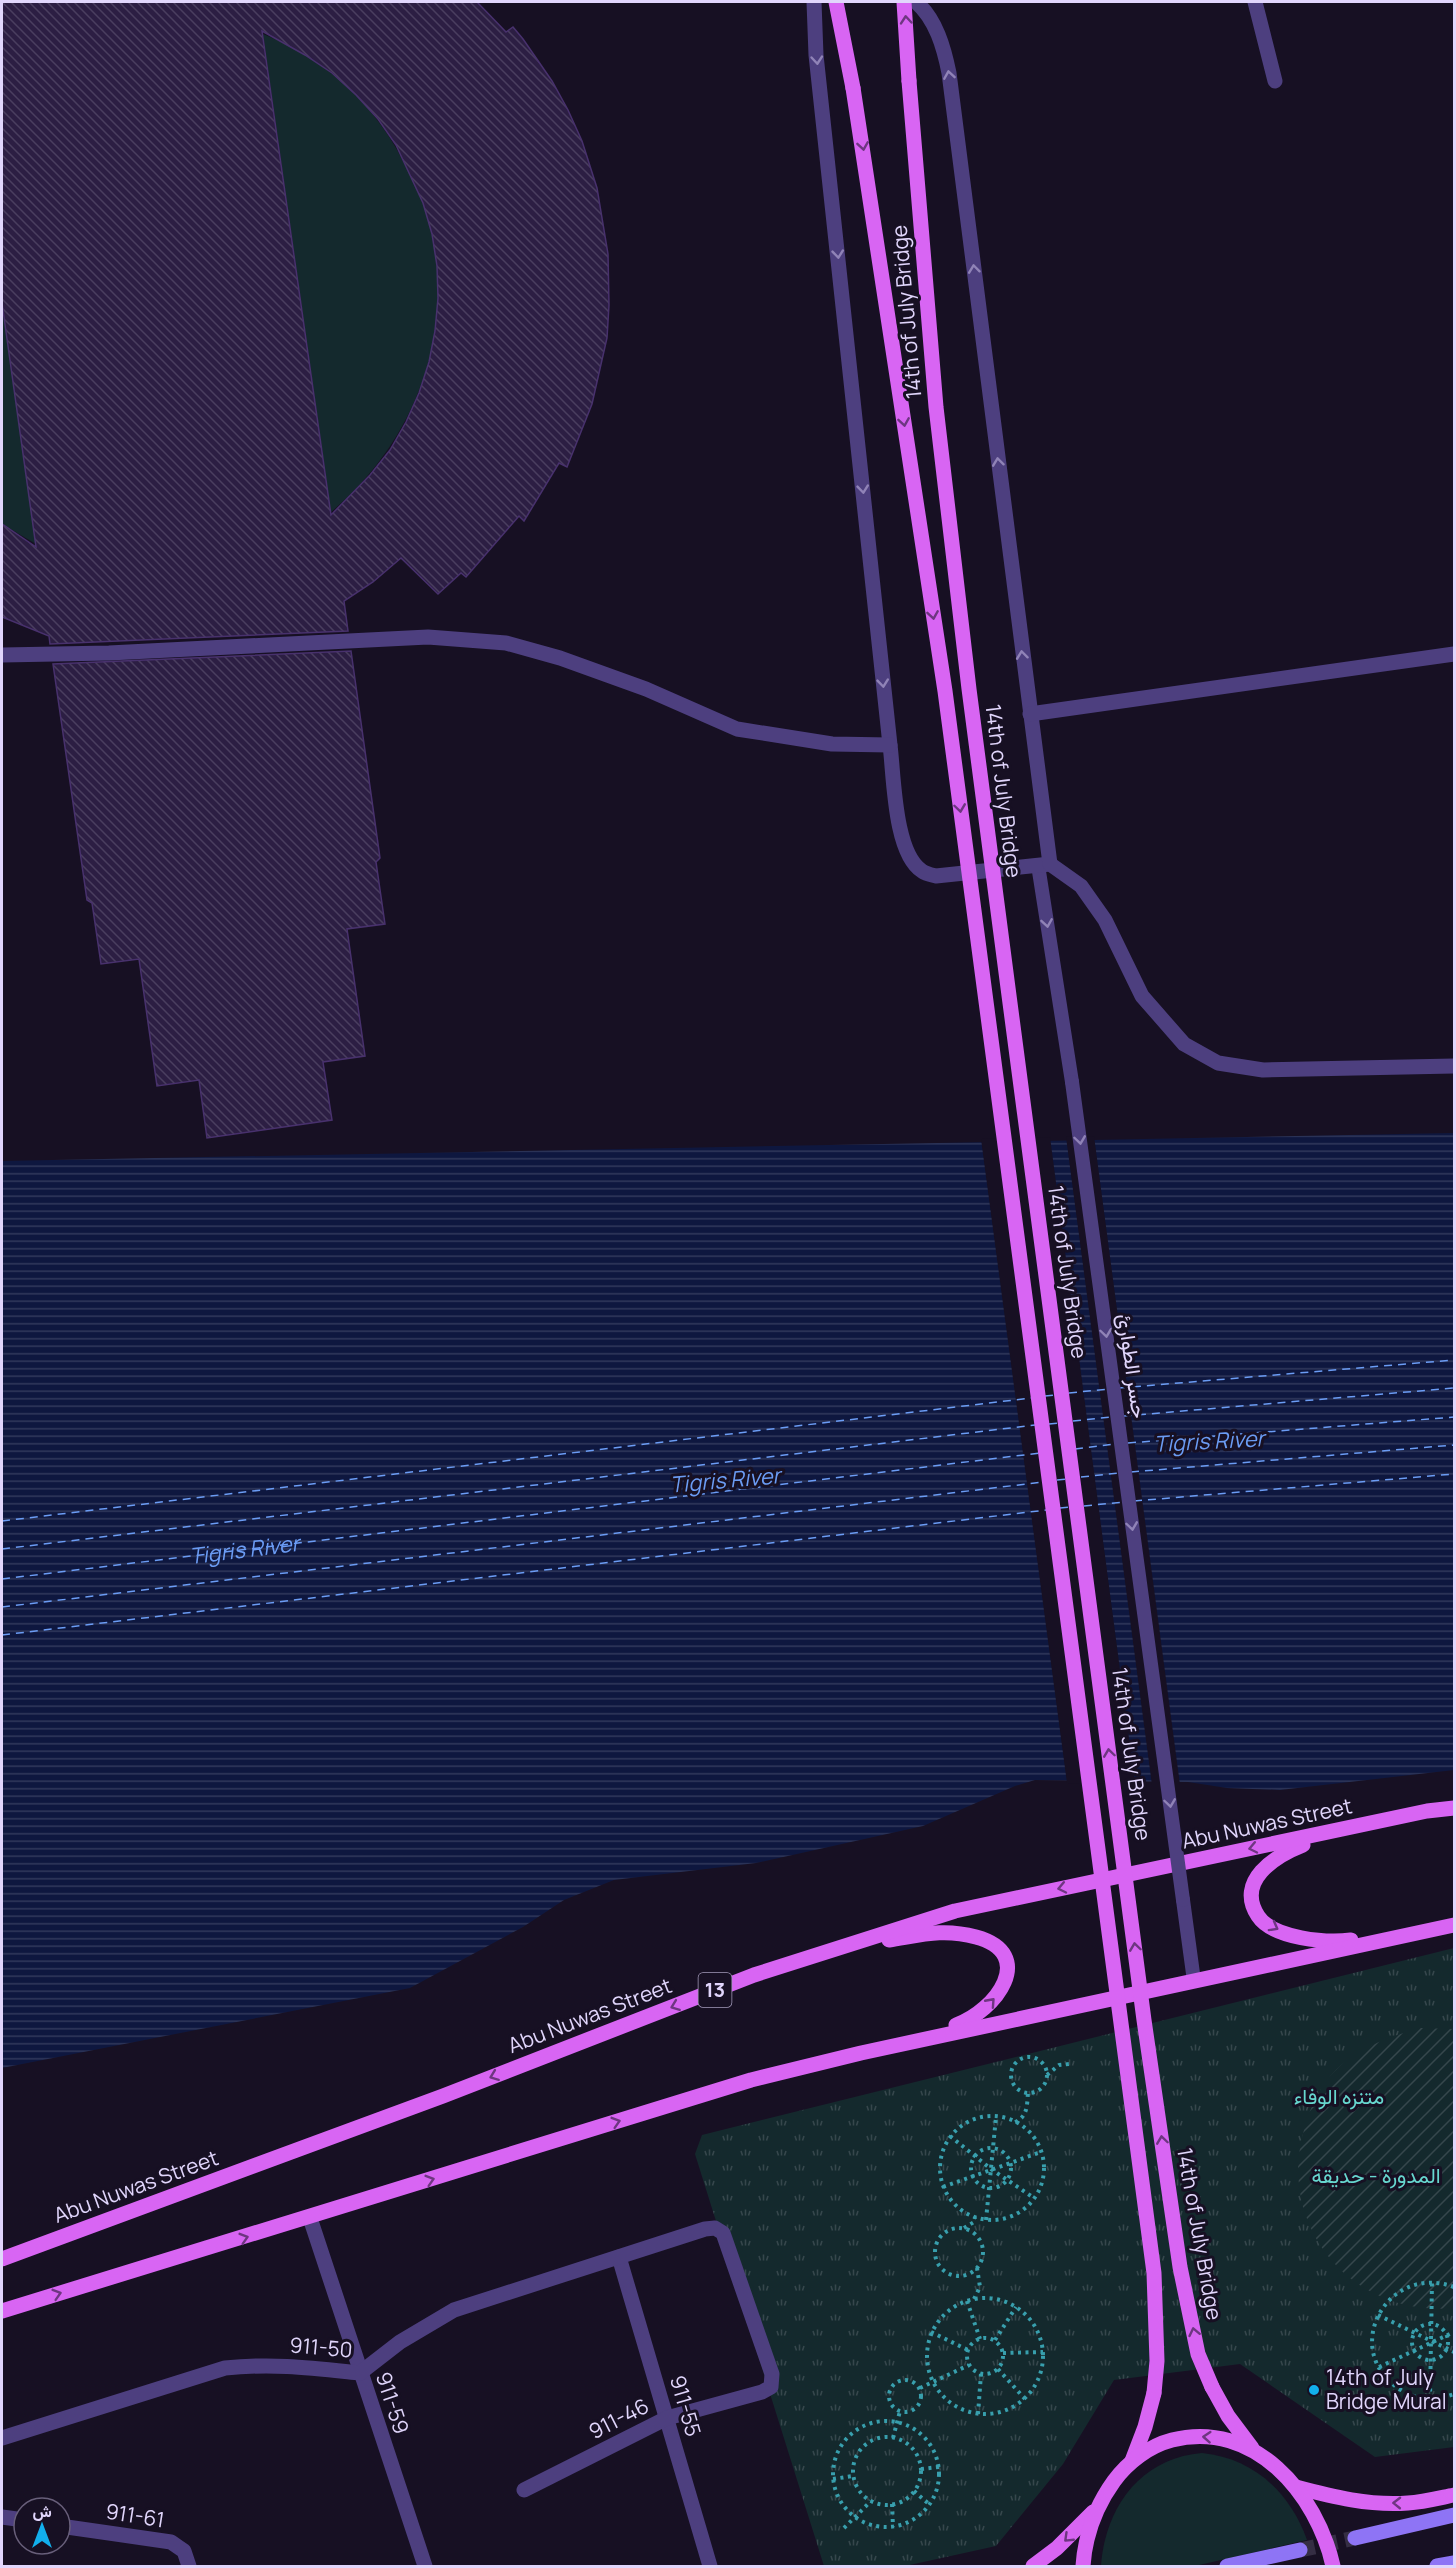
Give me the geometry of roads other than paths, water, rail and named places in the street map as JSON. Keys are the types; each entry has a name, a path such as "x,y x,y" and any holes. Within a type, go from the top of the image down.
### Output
{"main road":[{"name":"14th of July Bridge","path":"836,2 853,88 945,692 1154,2273 1157,2361 1154,2393 1145,2427 1132,2461"},
{"name":"14th of July Bridge","path":"904,2 935,396 987,829 1176,2243 1198,2354 1228,2416 1254,2450"},
{"name":"Abu Nuwas Street","path":"2,2259 443,2096 754,1975 955,1911 1427,1811 1455,1808"},
{"path":"1427,1811 1309,1842 1280,1854 1258,1874 1252,1887 1253,1903 1258,1918 1276,1930 1306,1940 1347,1941 1455,1924"},
{"path":"861,2053 1455,1924"},
{"path":"2,2311 310,2218 751,2080 921,2038 972,2020 992,2003 1007,1982 1007,1963 998,1947 978,1937 944,1930 867,1944 754,1975"},
{"path":"1033,2566 1057,2548 1099,2505 1119,2474 1132,2461 1165,2442 1182,2437 1220,2438 1254,2450 1270,2461 1296,2487 1317,2519 1333,2566"},
{"path":"1296,2487 1368,2503 1408,2503 1455,2495"},
{"path":"1083,2566 1087,2540 1099,2505"},
{"path":"1355,2538 1455,2515"},
{"path":"1227,2566 1300,2550"},
{"path":"1437,2566 1455,2563"}],"street":[{"path":"814,2 819,79 890,745 902,840 913,861 922,871 936,876 1044,865 1081,886 1105,920 1142,996 1184,1044 1218,1063 1263,1070 1455,1066"},
{"path":"916,2 930,20 939,37 949,73 1030,714 1044,865"},
{"path":"1255,2 1275,81"},
{"path":"2,655 109,653 428,637 506,643 560,658 646,689 737,729 832,744 890,745"},
{"path":"1030,714 1455,654"},
{"name":"911-59","path":"310,2218 425,2566"},
{"name":"911-50","path":"2,2438 225,2368 261,2364 299,2365 360,2373 400,2342 454,2310 705,2229 715,2228 723,2233 772,2374 771,2386"},
{"name":"911-55","path":"619,2257 710,2566"},
{"name":"911-46","path":"524,2490 667,2418 762,2392 771,2386"},
{"name":"911-61","path":"72,2528 171,2542 184,2551 189,2566"}],"lane":[{"name":"جسر الطوارئ","path":"1044,865 1194,1981"}],"water":[{"name":"Tigris River","path":"1454,1133 1454,1770 1280,1790 1227,1788 1188,1782 1035,1780 1015,1786 923,1826 756,1863 614,1880 564,1900 523,1927 410,1988 2,2068 2,1161"}],"tunnel":[{"path":"1300,2550 1355,2538"}],"place":[{"name":"14th of July Bridge Mural","path":"1314,2390"}],"park label":[{"name":"متنزه الوفاء","path":"1339,2097"},
{"name":"المدورة - حديقة","path":"1376,2176"}]}
